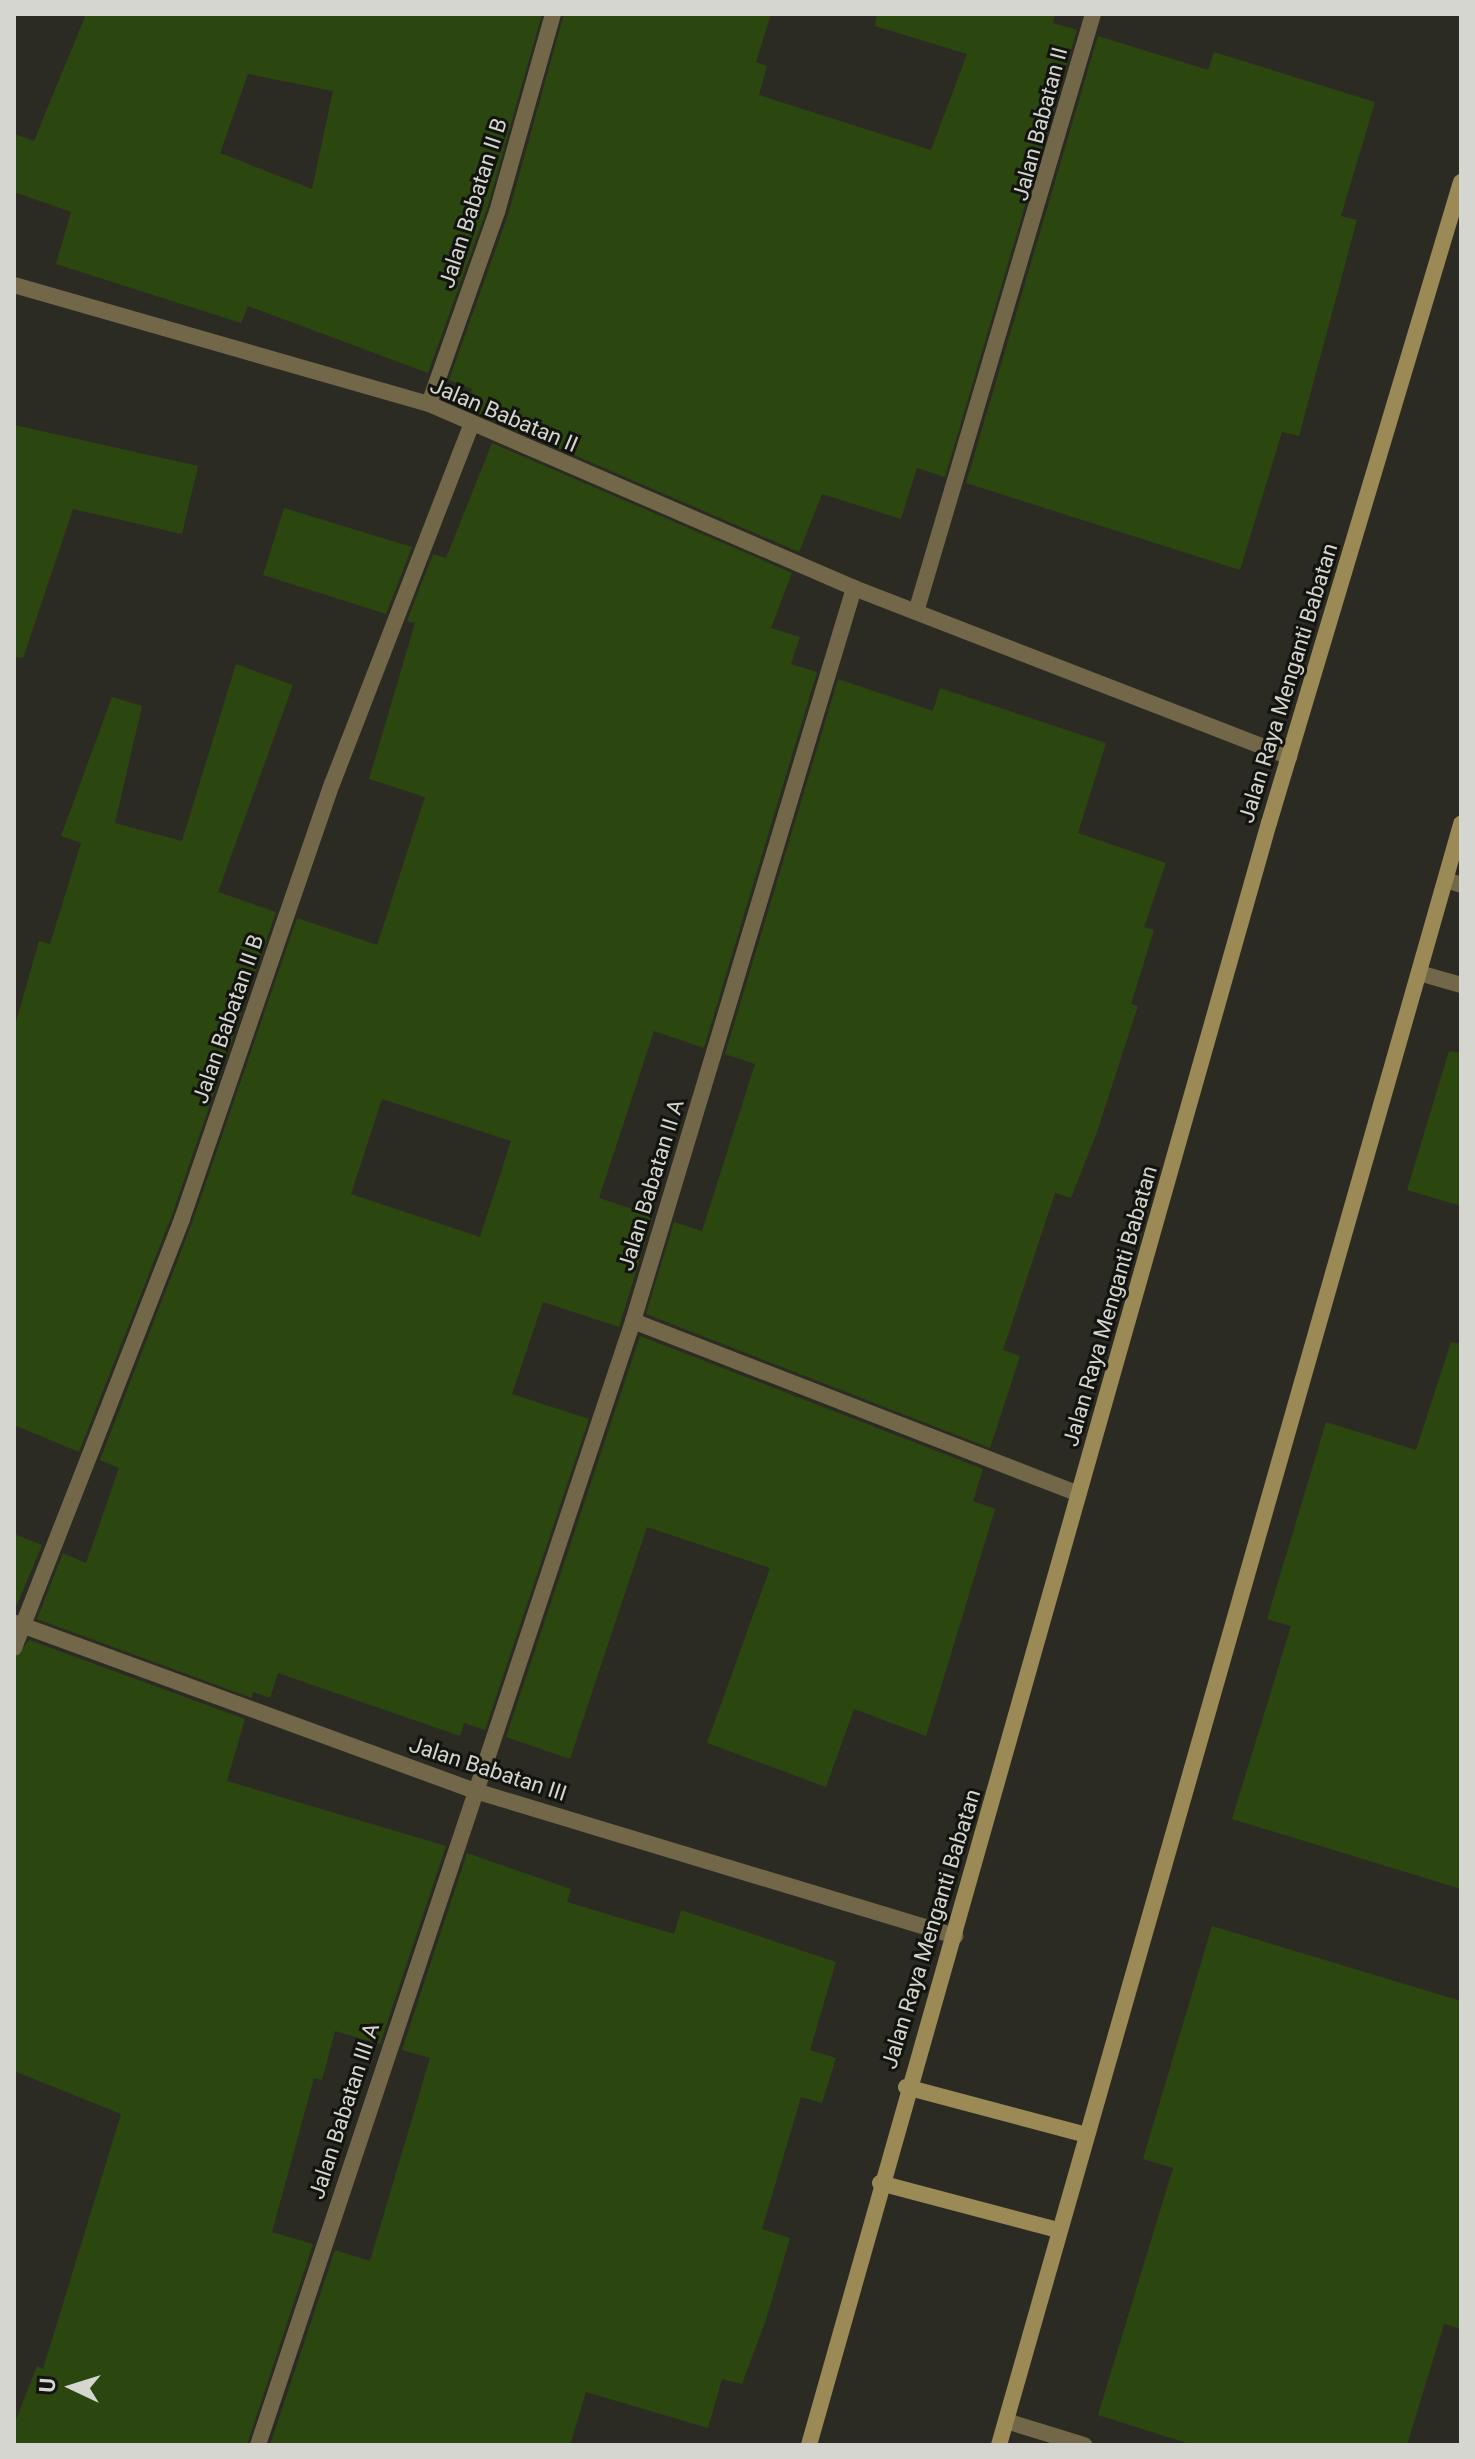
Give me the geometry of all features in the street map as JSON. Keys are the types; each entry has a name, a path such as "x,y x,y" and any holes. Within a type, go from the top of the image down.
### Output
{"main road":[{"name":"Jalan Raya Menganti Babatan","path":"809,2445 906,2087 955,1936 1289,757 1461,182"},
{"path":"999,2445 1083,2134 1419,973 1453,883 1461,824"},
{"path":"906,2087 1083,2134"},
{"path":"880,2183 1058,2230"}],"street":[{"name":"Jalan Babatan II B","path":"429,404 497,212 553,14"},
{"name":"Jalan Babatan II","path":"916,612 1093,14"},
{"name":"Jalan Babatan II","path":"14,285 429,404 471,426 854,588 1289,757"},
{"name":"Jalan Babatan II B","path":"14,1648 18,1624 182,1219 332,784 471,426"},
{"name":"Jalan Babatan II A","path":"472,1790 633,1321 854,588"},
{"path":"1419,973 1461,985"},
{"path":"633,1321 1079,1494"},
{"name":"Jalan Babatan III","path":"18,1624 472,1790 955,1936"},
{"name":"Jalan Babatan III A","path":"258,2445 472,1790"},
{"path":"1006,2421 1084,2445"}],"building":[{"path":"86,14 542,14 487,209 428,373 248,306 241,323 56,264 71,212 14,192 14,134 34,141","holes":["248,74 333,91 312,189 220,153"]},
{"path":"564,14 771,14 756,62 767,66 759,95 931,150 967,54 875,26 877,14 1055,14 1053,23 1077,30 945,477 917,468 901,519 822,494 799,552 465,408 472,389 449,380 508,215"},
{"path":"1098,36 1208,70 1214,52 1375,102 1341,216 1357,220 1299,436 1282,432 1240,570 966,483"},
{"path":"14,425 198,466 182,534 73,509 23,658 14,657"},
{"path":"492,443 792,573 771,628 800,637 791,664 817,672 704,1048 654,1031 599,1198 653,1216 619,1327 543,1302 512,1394 589,1419 485,1730 464,1723 460,1736 278,1673 270,1698 253,1692 252,1698 37,1619 63,1553 86,1563 119,1468 100,1460 192,1223 297,918 377,945 425,797 369,779 415,623 407,621 433,554 446,558","holes":["382,1099 511,1141 480,1237 351,1194"]},
{"path":"284,508 412,547 386,614 263,575"},
{"path":"236,664 293,685 218,892 276,912 172,1215 79,1452 14,1425 14,1029 39,941 50,944 81,843 61,836 112,697 142,706 115,823 182,841"},
{"path":"838,679 933,711 940,688 1106,743 1078,833 1166,863 1144,927 1154,930 1131,1004 1138,1006 1097,1132 1071,1198 1055,1193 1003,1350 1020,1356 990,1448 646,1314 674,1222 702,1231 755,1064 725,1054"},
{"path":"1449,1051 1461,1053 1461,1206 1407,1190"},
{"path":"640,1336 983,1469 973,1501 995,1509 926,1736 854,1709 826,1787 707,1743 770,1568 647,1527 570,1759 506,1737"},
{"path":"1451,1342 1461,1344 1461,1889 1232,1819 1291,1626 1267,1619 1326,1422 1416,1450"},
{"path":"14,1534 42,1545 14,1612"},
{"path":"29,1640 245,1719 227,1781 446,1846 380,2044 335,2031 322,2080 314,2078 272,2232 313,2244 247,2445 14,2445 14,2425 37,2366 43,2369 121,2114 14,2071 14,1659"},
{"path":"467,1853 571,1889 567,1902 674,1934 681,1910 836,1962 810,2050 836,2058 822,2103 801,2097 762,2229 790,2238 766,2320 742,2384 722,2379 708,2428 586,2392 570,2445 270,2445 335,2250 370,2261 430,2058 402,2050"},
{"path":"1212,1926 1461,2001 1461,2329 1444,2324 1407,2445 1193,2445 1098,2415 1173,2168 1143,2159"}]}
